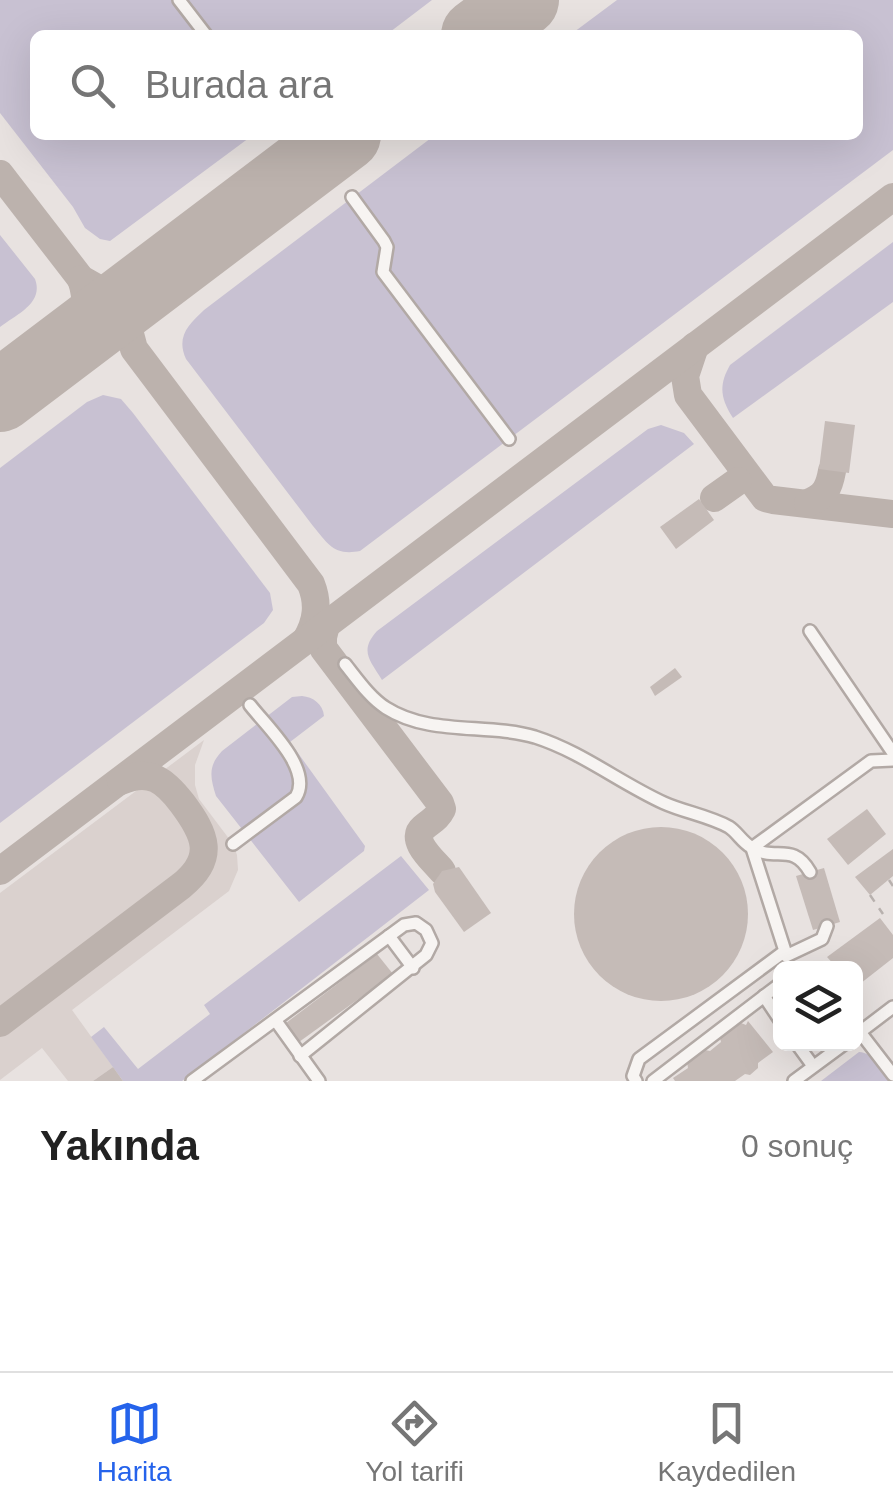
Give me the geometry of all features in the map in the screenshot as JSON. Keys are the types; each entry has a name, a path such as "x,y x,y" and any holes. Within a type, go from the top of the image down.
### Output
{"lane":[{"path":"179,0 202,30"},
{"path":"352,197 384,241 384,272 509,439"},
{"path":"752,848 871,761 893,757 810,631"},
{"path":"345,664 386,708 417,723 534,737 585,758 664,803 730,827 752,848 791,854 803,860 810,872"},
{"path":"233,844 296,797 300,789 299,772 292,758 250,705"},
{"path":"752,848 789,961"},
{"path":"192,1081 404,925 416,923 426,930 432,943 413,968 300,1056"},
{"path":"636,1081 633,1076 638,1059 786,954 822,939 827,926"},
{"path":"389,936 413,968"},
{"path":"653,1081 773,989"},
{"path":"764,996 773,1010"},
{"path":"863,1029 893,1007"},
{"path":"276,1020 320,1081"},
{"path":"863,1040 893,1075"},
{"path":"802,1051 813,1066"},
{"path":"794,1081 834,1051"}],"path":[{"path":"889,880 893,886"},
{"path":"870,895 883,914"}],"shaded area":[{"path":"0,0 432,0 393,30 30,30 30,140 246,140 110,241 85,228 0,113"},
{"path":"617,0 893,0 893,150 360,551 338,550 313,526 186,359 182,344 185,332 204,310 428,140 863,140 863,30 577,30"},
{"path":"0,235 35,279 37,287 27,307 0,327"},
{"path":"893,242 893,302 733,418 722,392 730,365"},
{"path":"103,395 121,399 133,413 270,593 273,610 264,623 0,823 0,468 87,402"},
{"path":"661,425 684,433 694,444 382,680 368,650 377,631 648,429"},
{"path":"292,697 317,702 324,716 290,742 365,846 364,851 299,902 216,796 212,772 222,751"},
{"path":"204,740 195,765 195,785 199,799 237,855 238,870 229,891 72,1010 113,1067 93,1081 68,1081 42,1048 0,1080 0,893"},
{"path":"401,856 429,890 182,1081 123,1081 91,1037 104,1027 138,1069 210,1014 204,1005"},
{"path":"859,1052 873,1058 891,1081 821,1081"}],"building":[{"path":"825,421 855,425 849,473 819,469"},
{"path":"699,499 714,520 676,549 660,527"},
{"path":"675,668 682,677 655,696 650,687"},
{"path":"867,809 886,834 848,865 827,839"},
{"path":"661,827 694,834 723,852 741,881 748,914 741,947 723,976 694,994 661,1001 628,994 599,976 581,947 574,914 581,881 599,852 628,834"},
{"path":"893,849 893,876 870,895 855,877"},
{"path":"459,867 491,913 464,932 433,884 442,871"},
{"path":"824,868 840,922 813,930 796,876"},
{"path":"880,918 893,935 893,958 863,982 863,961 831,961 827,957"},
{"path":"377,954 393,974 299,1042 286,1023"},
{"path":"748,1021 773,1052 750,1075 735,1081 675,1081 673,1078 688,1068 687,1062 705,1050 710,1051 721,1042 720,1038"},
{"path":"113,1067 123,1081 93,1081"}],"taxiway":[{"path":"0,174 81,279 104,292 136,293 129,330 134,349 311,584 316,612 306,640"},
{"path":"0,871 893,197"},
{"path":"76,339 85,309 81,279"},
{"path":"695,346 685,376 688,395 765,498 893,514"},
{"path":"808,503 825,491 832,471"},
{"path":"714,498 738,481"},
{"path":"326,625 323,648 440,803 442,809 419,833 419,838 442,871"},
{"path":"0,1023 181,886 199,866 204,846 201,836 176,795 149,776 121,781"}],"runway":[{"path":"484,30 523,0"},
{"path":"0,396 338,140"}]}
